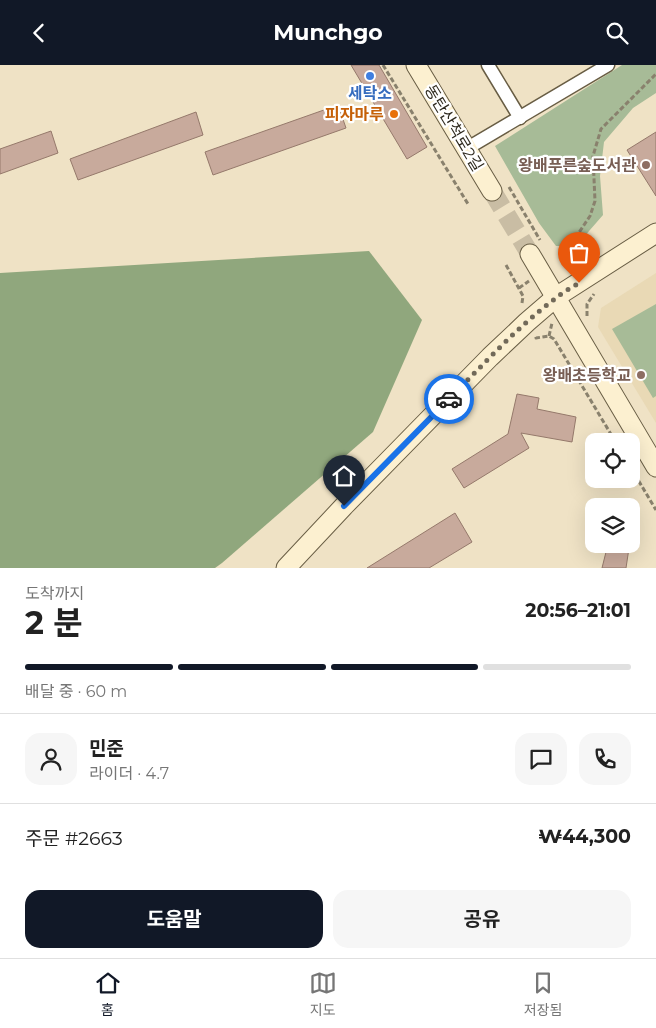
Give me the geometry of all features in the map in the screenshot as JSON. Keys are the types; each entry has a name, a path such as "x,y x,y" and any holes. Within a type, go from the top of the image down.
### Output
{"street":[{"name":"동탄산척로2길","path":"416,65 466,149 498,186"},
{"path":"488,65 520,118"},
{"path":"466,149 605,66"},
{"path":"286,568 490,357 528,322 556,297 656,233"},
{"path":"537,250 556,297 656,467"}],"path":[{"path":"383,65 468,203"},
{"path":"565,249 576,237 590,216 595,201 593,156 601,129 656,74"},
{"path":"498,186 537,250"},
{"path":"506,265 523,296 520,307"},
{"path":"588,322 587,304 599,290"},
{"path":"536,338 549,336 554,339 611,433"},
{"path":"640,483 656,509"}],"shaded area":[{"name":"왕배초등학교","path":"656,273 656,423 598,327 601,308"}],"green space":[{"path":"622,65 656,65 656,93 633,108 604,142 600,176 603,215 576,246 556,246 539,223 495,146"},
{"path":"369,251 422,320 373,432 222,563 215,568 0,568 0,273"},
{"path":"656,304 656,396 653,398 612,329"}],"building":[{"path":"351,65 379,65 427,147 407,159"},
{"path":"338,105 346,128 213,175 205,152"},
{"path":"196,112 203,135 78,180 70,159"},
{"path":"51,131 58,153 0,174 0,149"},
{"name":"왕배푸른숲도서관","path":"656,132 656,196 627,150"},
{"path":"517,394 539,398 537,409 576,417 572,442 521,433 529,448 464,488 452,469 508,434"},
{"path":"455,513 472,542 429,568 367,568"},
{"path":"606,553 628,553 626,568 602,568"}],"tunnel":[{"path":"492,191 530,254"}],"way so far":[{"path":"449,399 490,357 556,297 579,283"}],"place":[{"name":"세탁소","path":"370,76"},
{"name":"피자마루","path":"394,114"},
{"name":"왕배푸른숲도서관","path":"646,165"},
{"name":"왕배초등학교","path":"641,375"}],"route":[{"path":"344,506 449,399"}]}
